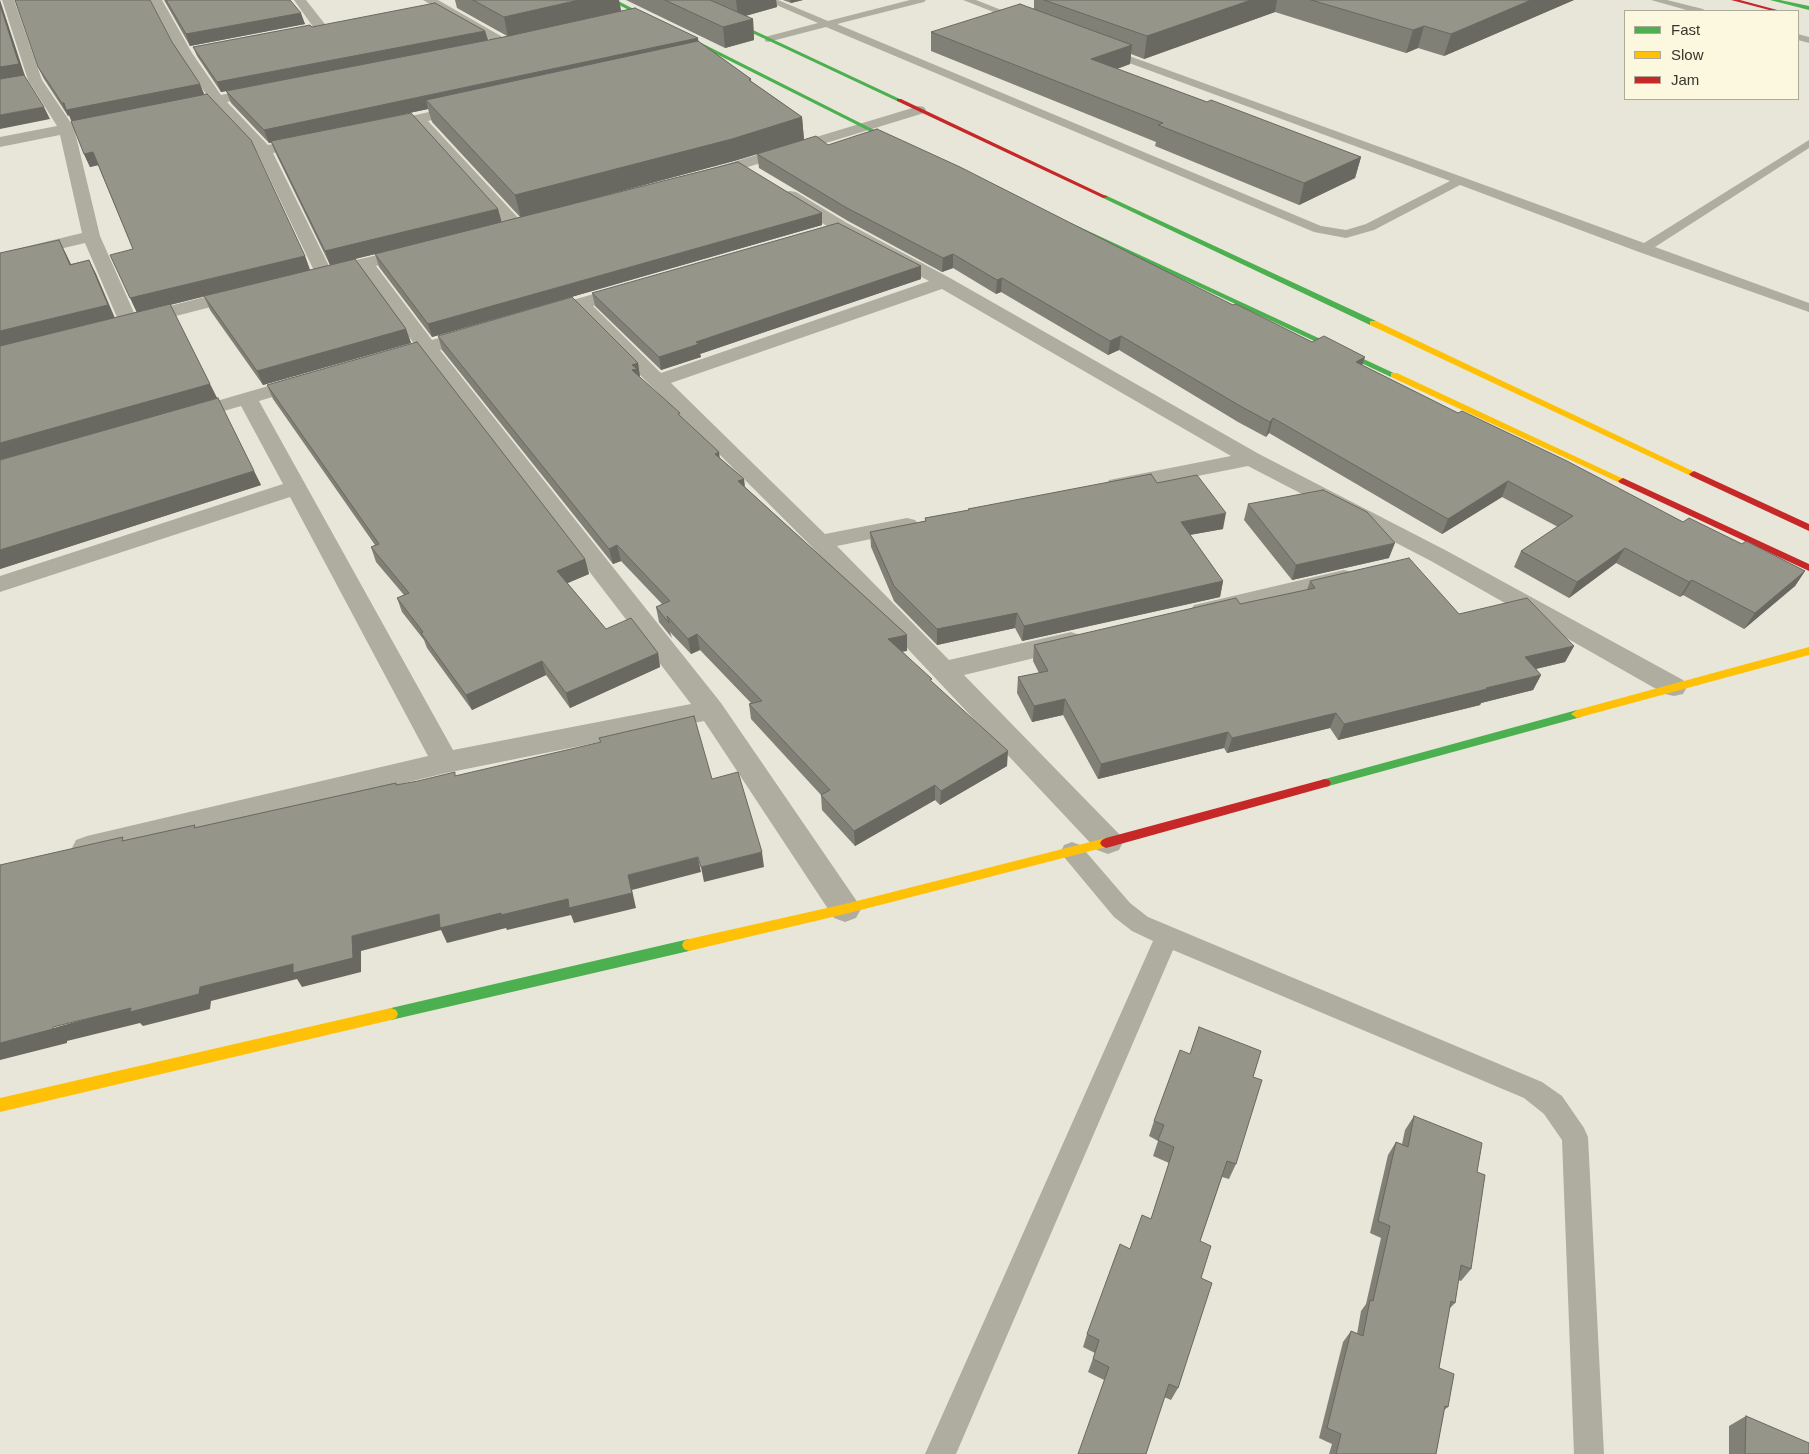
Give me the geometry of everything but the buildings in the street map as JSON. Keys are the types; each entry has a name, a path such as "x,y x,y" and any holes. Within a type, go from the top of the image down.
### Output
{"street":[{"path":"8,0 14,38 35,80 66,128 91,236 129,322"},
{"path":"156,0 190,52 217,100 264,150 323,273"},
{"path":"300,0 326,27 302,31"},
{"path":"612,0 909,149"},
{"path":"685,0 1809,528"},
{"path":"1734,0 1774,10"},
{"path":"1773,0 1809,8"},
{"path":"418,8 433,2 510,42 486,46"},
{"path":"620,17 639,13"},
{"path":"699,56 718,52"},
{"path":"18,83 35,80"},
{"path":"160,110 284,86"},
{"path":"370,129 476,106"},
{"path":"694,178 758,176 864,128 919,110"},
{"path":"0,142 123,118"},
{"path":"418,119 516,226"},
{"path":"264,150 322,138"},
{"path":"758,176 841,227 944,282 1251,460 1439,556 1674,687"},
{"path":"498,231 535,221"},
{"path":"1062,221 1809,568"},
{"path":"813,236 841,227"},
{"path":"0,258 91,236"},
{"path":"303,278 432,247"},
{"path":"365,264 427,347 711,710 845,909"},
{"path":"657,381 944,282"},
{"path":"522,320 645,285"},
{"path":"111,327 255,290"},
{"path":"580,304 820,542 1108,842"},
{"path":"370,363 494,328"},
{"path":"171,420 323,377"},
{"path":"247,398 446,762"},
{"path":"1094,490 1251,460"},
{"path":"0,584 295,488"},
{"path":"820,542 928,521"},
{"path":"1410,563 1439,556"},
{"path":"1176,617 1371,572"},
{"path":"943,671 1089,637"},
{"path":"0,1104 845,909 1108,842 1674,687 1809,652"},
{"path":"58,855 446,762 711,710"}],"lane":[{"path":"770,0 1318,229 1346,234 1370,227 1458,181"},
{"path":"768,39 921,0"},
{"path":"968,0 1033,24"},
{"path":"1656,0 1696,10"},
{"path":"1098,48 1809,308"},
{"path":"1644,249 1809,143"},
{"path":"1072,851 1122,910 1140,924 1167,938 1533,1090 1553,1105 1575,1137 1589,1454"},
{"path":"940,1454 1167,938"}],"traffic: fast":[{"path":"612,0 903,146"},
{"path":"685,0 899,100"},
{"path":"1773,0 1809,8"},
{"path":"1105,197 1373,323"},
{"path":"1069,224 1394,375"},
{"path":"1325,783 1577,714"},
{"path":"391,1014 689,945"}],"traffic: slow":[{"path":"1373,323 1694,474"},
{"path":"1394,375 1623,481"},
{"path":"1577,714 1809,651"},
{"path":"689,945 845,909 1106,843"},
{"path":"0,1105 391,1014"}],"traffic: jam":[{"path":"1734,0 1774,10"},
{"path":"899,100 1105,197"},
{"path":"1694,474 1809,528"},
{"path":"1623,481 1809,568"},
{"path":"1106,843 1325,783"}]}
